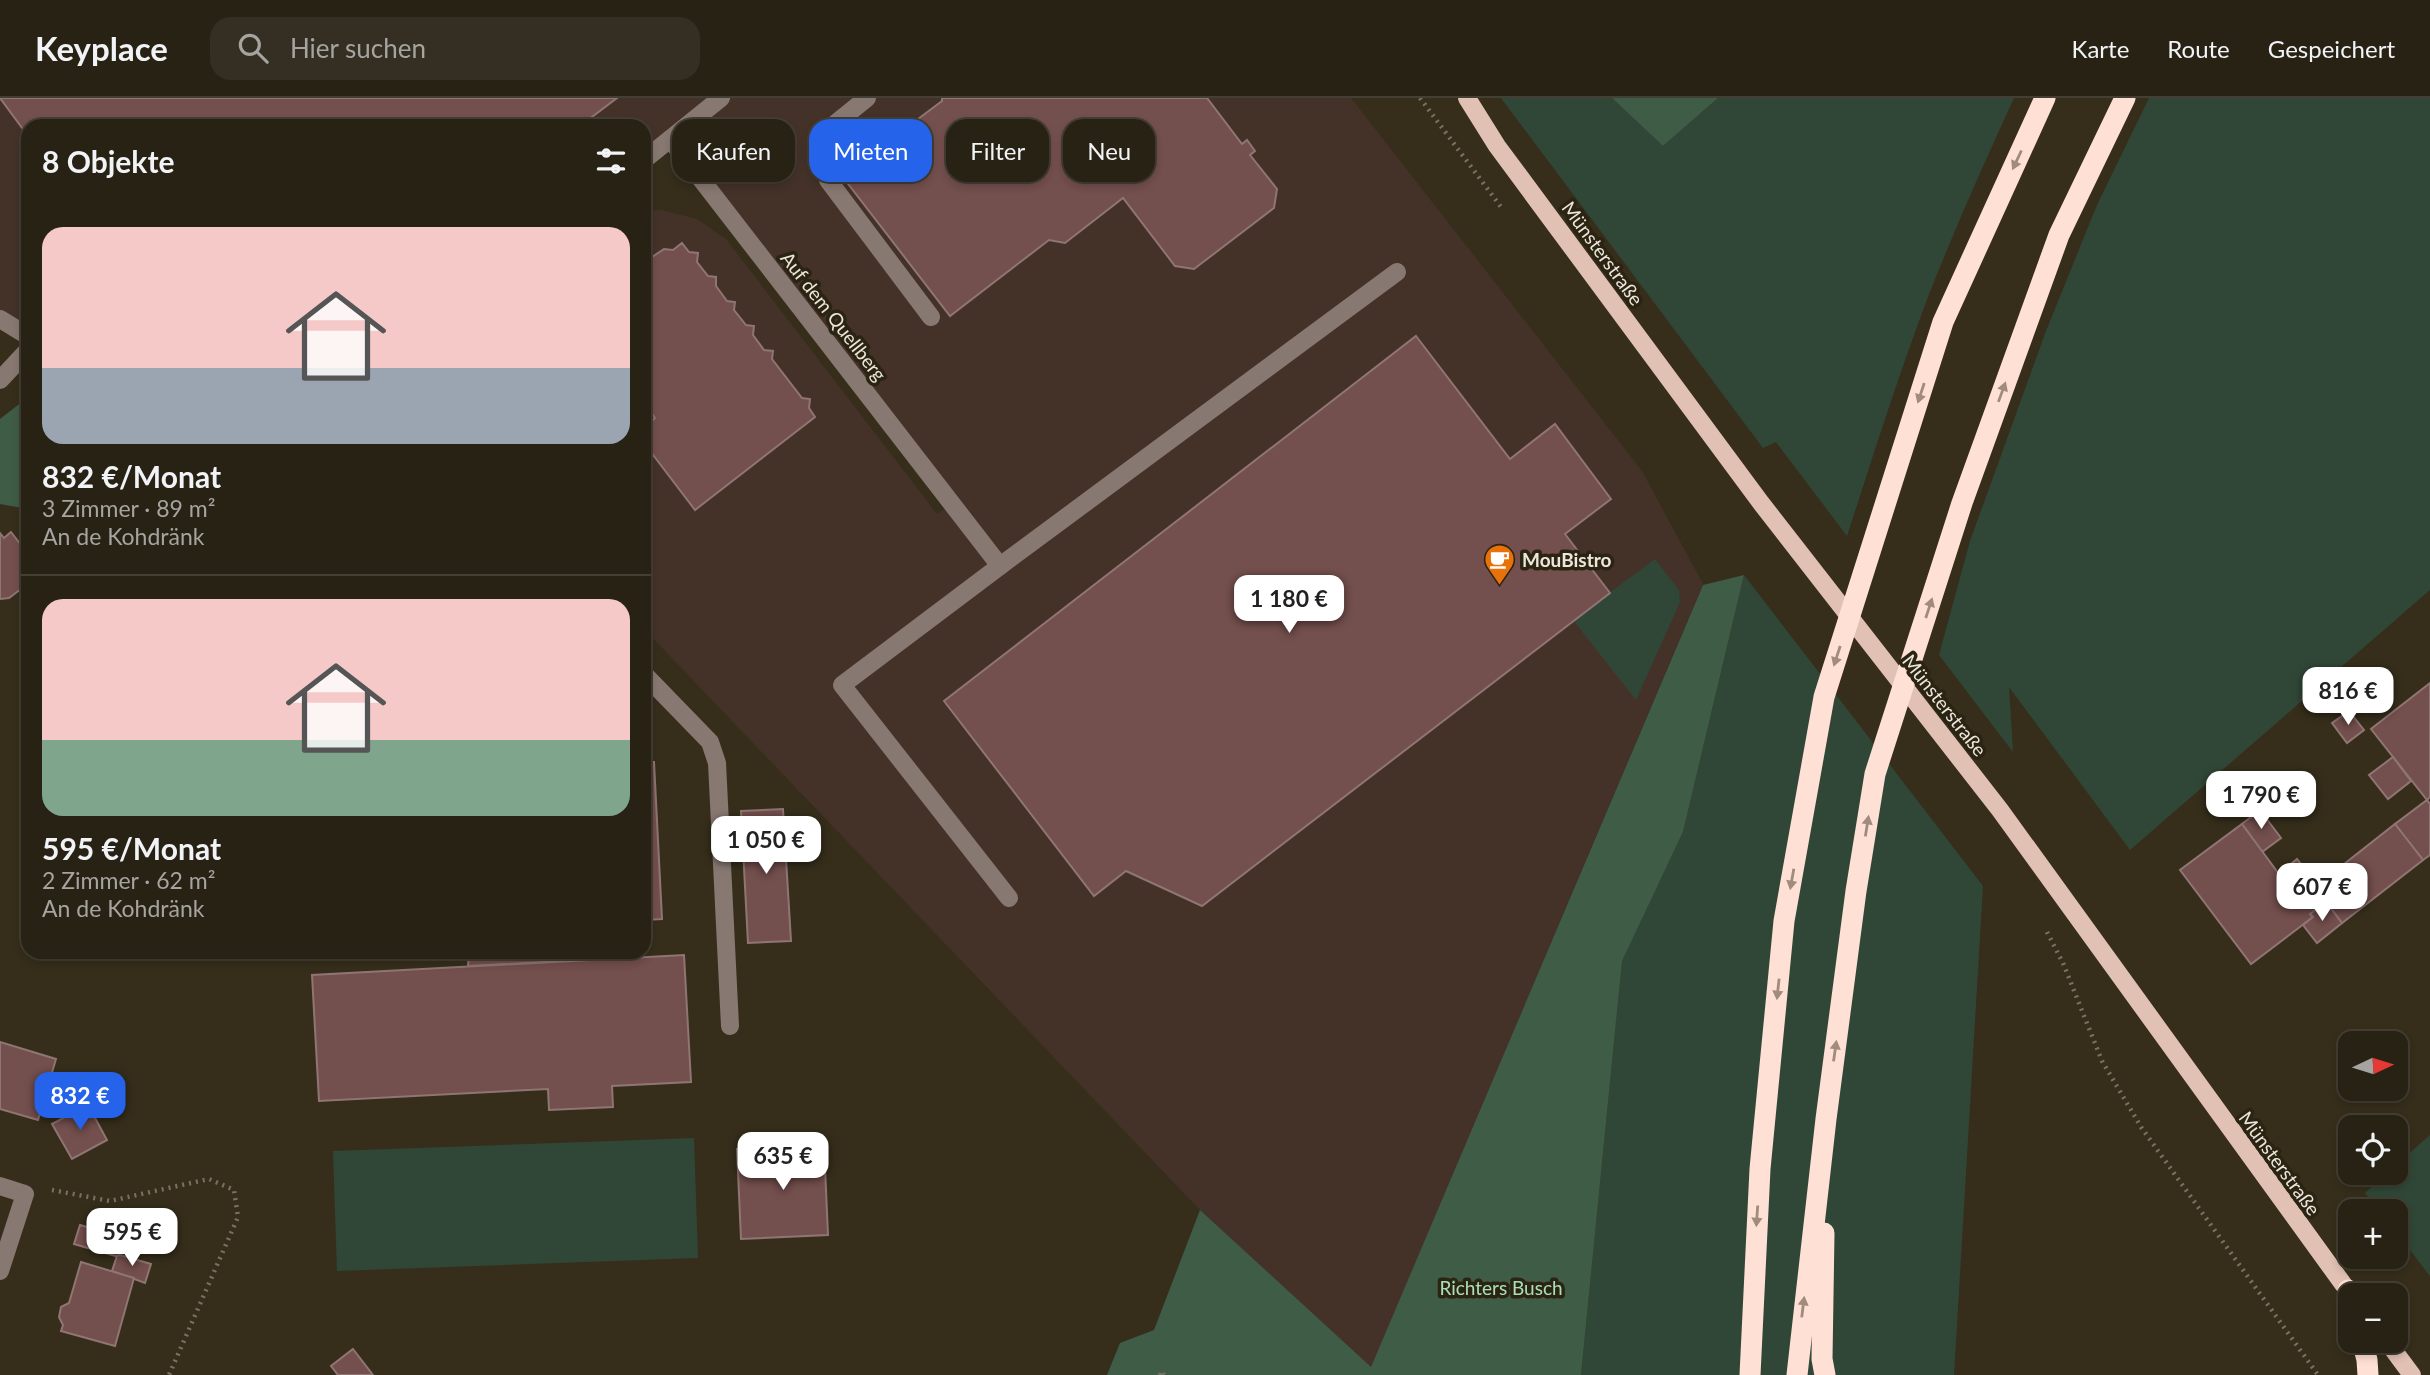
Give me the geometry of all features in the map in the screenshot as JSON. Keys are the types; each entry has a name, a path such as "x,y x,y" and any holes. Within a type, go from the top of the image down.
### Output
{"highway":[{"path":"1751,1375 1760,1168 1784,921 1824,697 1943,322 2045,98"},
{"path":"1797,1375 1825,1119 1875,774 1962,503 2059,235 2125,98"},
{"path":"1825,1119 1822,1359 1825,1375"},
{"path":"2365,1353 2368,1375"}],"main road":[{"name":"Münsterstraße","path":"1455,98 1497,146"},
{"name":"Münsterstraße","path":"1467,98 1497,146 1761,503 2000,810 2341,1283"},
{"path":"2396,1353 2412,1375"}],"street":[{"path":"651,154 721,98"},
{"path":"867,98 825,132 828,180 930,317"},
{"name":"Auf dem Quellberg","path":"670,139 1000,566"},
{"path":"1009,898 842,685 1397,272"},
{"path":"0,319 21,332"},
{"path":"0,380 21,358"},
{"path":"651,681 710,742 717,763 730,1026"},
{"path":"0,1186 25,1194 0,1271"}],"path":[{"path":"2043,922 2063,963 2102,1061 2141,1128 2318,1375"},
{"path":"25,1194 57,1189 110,1201 209,1179 234,1190 238,1217 169,1375"}],"shaded area":[{"path":"0,98 1351,98 1642,471 1703,584 1371,1368 1200,1210 651,636 651,211 662,210 697,219 726,239 937,514 952,504 703,182 795,182 795,119 672,119 672,141 651,155 651,119 21,119 21,332 0,319"}],"green space":[{"path":"1501,98 1612,98 1663,146 1718,98 2014,98 1931,289 1847,536 1776,442 1763,448"},
{"path":"1612,98 1718,98 1663,146"},
{"path":"2149,98 2430,98 2430,590 2130,850 2009,687 2013,752 1939,655 1970,541 2046,331 2097,205"},
{"path":"21,404 21,508 0,504 0,419"},
{"path":"1655,559 1679,590 1680,602 1636,700 1573,620"},
{"path":"1744,575 1983,886 1954,1375 1581,1375 1622,960 1683,832"},
{"name":"Richters Busch","path":"1744,575 1683,832 1622,961 1581,1375 1107,1375 1120,1343 1154,1330 1200,1210 1371,1367 1703,585"},
{"path":"2430,1135 2430,1276 2408,1248 2408,1199 2370,1199 2365,1193 2374,1185 2408,1185 2408,1154"},
{"path":"694,1138 698,1258 337,1271 333,1151"}],"building":[{"path":"0,98 617,98 589,119 21,119 21,126"},
{"path":"942,98 1207,98 1242,144 1247,140 1255,151 1250,155 1277,189 1274,208 1194,269 1175,266 1123,198 1065,243 1049,240 950,316 847,182 932,182 932,119 918,119 942,101"},
{"path":"682,243 689,252 698,253 697,262 708,276 716,277 716,286 727,301 735,302 734,310 746,325 754,326 753,335 764,350 773,351 772,359 802,398 810,399 809,408 815,417 695,510 651,452 651,421 655,418 651,413 651,266 652,257 664,249 673,250"},
{"path":"1416,336 1510,459 1555,424 1611,499 1565,534 1610,593 1202,906 1126,871 1094,896 944,701"},
{"path":"11,532 21,545 21,589 9,598 0,599 0,533 4,538"},
{"path":"2430,683 2430,797 2427,800 2371,729"},
{"path":"2349,711 2364,730 2347,743 2332,723"},
{"path":"2393,757 2411,781 2388,799 2369,775"},
{"path":"651,762 654,762 662,919 651,920"},
{"path":"2427,800 2430,804 2430,855 2423,860 2395,824"},
{"path":"783,809 791,941 748,943 741,811"},
{"path":"2260,810 2281,838 2262,852 2242,824"},
{"path":"2242,824 2279,874 2297,859 2326,902 2310,914 2313,917 2251,964 2180,870"},
{"path":"2395,824 2423,860 2342,923 2315,887"},
{"path":"2326,902 2342,923 2317,943 2303,925 2313,917 2310,914"},
{"path":"684,955 691,1082 612,1086 613,1107 549,1110 548,1089 319,1101 312,975 651,959 651,957"},
{"path":"468,959 566,961 468,966"},
{"path":"0,1042 56,1059 38,1120 0,1109"},
{"path":"88,1105 107,1140 72,1159 52,1124"},
{"path":"824,1145 828,1235 741,1239 737,1149"},
{"path":"80,1225 125,1238 119,1257 74,1244"},
{"path":"117,1256 151,1264 145,1283 112,1271"},
{"path":"81,1262 134,1278 115,1346 61,1331 61,1307 69,1303"},
{"path":"353,1349 373,1375 338,1375 331,1366"}],"place":[{"name":"MouBistro","path":"1499,586"}]}
